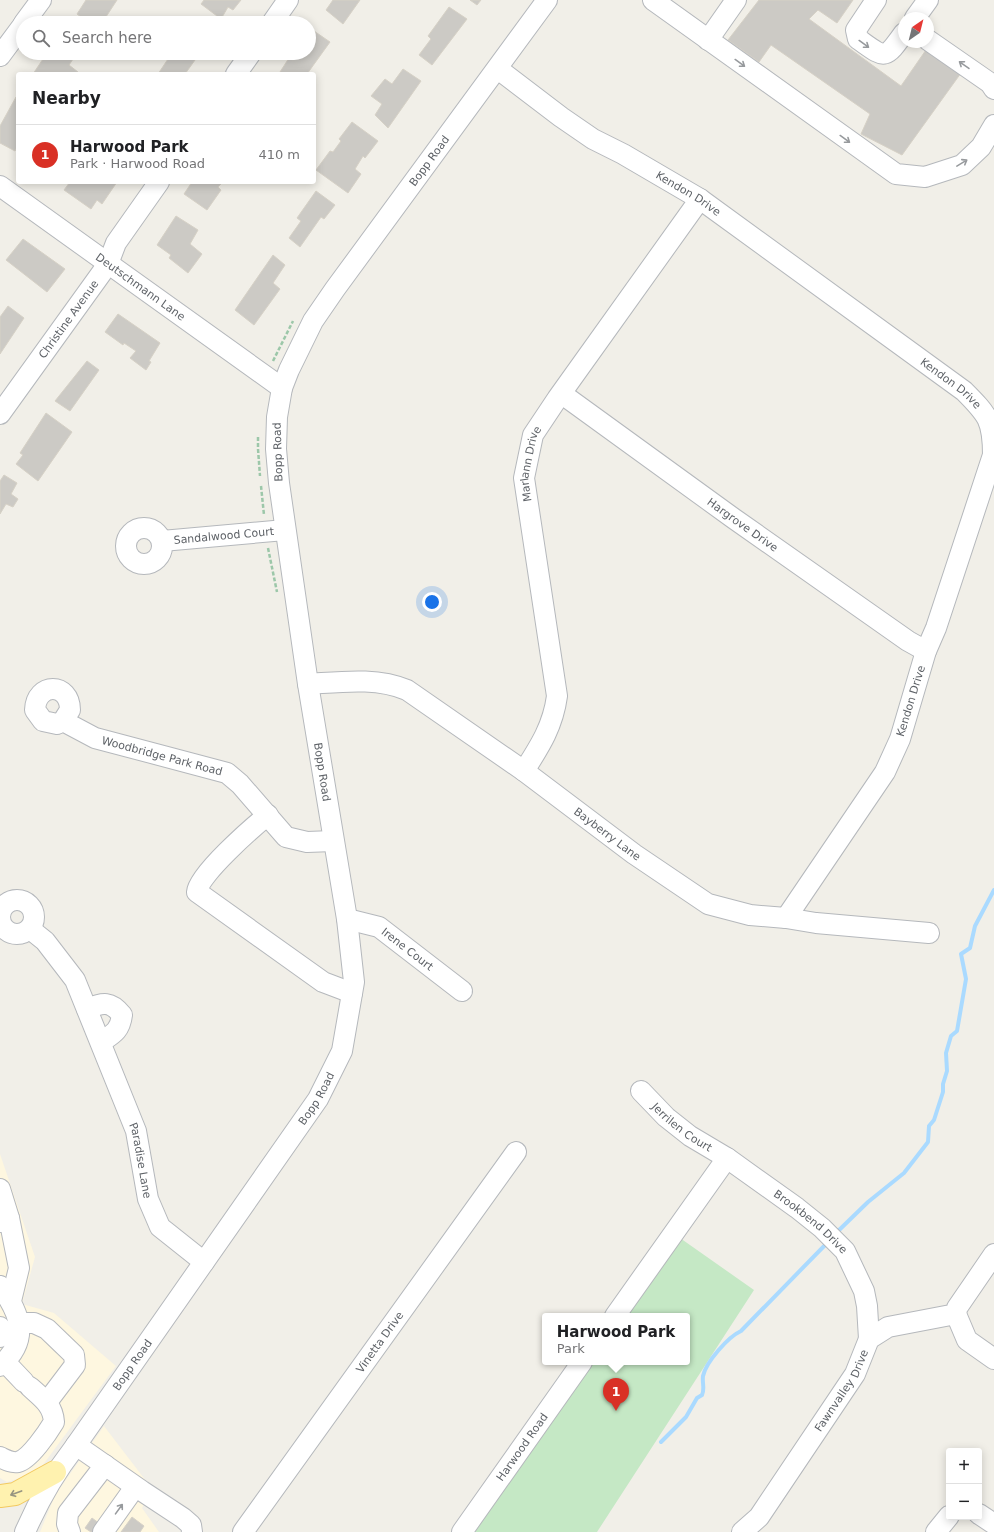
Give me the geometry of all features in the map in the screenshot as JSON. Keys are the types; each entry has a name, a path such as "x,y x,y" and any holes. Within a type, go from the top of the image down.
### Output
{"main road":[{"path":"0,1496 15,1494 55,1472"}],"street":[{"path":"30,16 41,0"},
{"path":"277,16 288,0"},
{"name":"Bopp Road","path":"25,1532 55,1472 76,1445 318,1099 342,1051 354,982 347,919 333,841 285,530 276,449 275,384 299,349 313,321 335,289 498,69 547,0"},
{"path":"652,0 896,174 924,177 962,165 981,147 994,125"},
{"path":"708,40 736,0"},
{"path":"876,0 856,30 858,40 879,54 886,54 892,51 898,42"},
{"path":"919,12 928,0"},
{"path":"0,56 16,35"},
{"path":"934,44 990,83 994,89"},
{"path":"237,72 246,60"},
{"name":"Kendon Drive","path":"498,69 561,118 593,139 624,154 700,199 964,391 983,409 993,432 993,455 936,628 926,651 900,740 884,772 786,918"},
{"name":"Christine Avenue","path":"0,414 108,264 116,243 158,184"},
{"name":"Deutschmann Lane","path":"0,186 275,384"},
{"name":"Marlann Drive","path":"524,771 548,734 556,709 557,696 524,478 533,435 700,199"},
{"name":"Hargrove Drive","path":"562,394 739,523 908,641 926,651"},
{"name":"Sandalwood Court","path":"162,541 285,530"},
{"name":"Bayberry Lane","path":"308,684 369,682 402,688 420,698 524,771 634,854 708,904 750,915 786,918 816,923 930,933"},
{"name":"Woodbridge Park Road","path":"63,721 96,738 226,773 240,784 286,837 307,842 333,841"},
{"path":"268,815 246,832 211,870 198,886 197,892 323,982 352,993"},
{"name":"Irene Court","path":"347,919 378,927 462,991"},
{"name":"Paradise Lane","path":"30,929 45,941 75,980 136,1131 148,1200 160,1227 204,1262"},
{"path":"87,1009 97,1005 108,1004 116,1006 122,1015 121,1025 115,1033 101,1042"},
{"name":"Jerrilen Court","path":"641,1091 666,1117 690,1136 727,1158"},
{"name":"Vinetta Drive","path":"243,1532 516,1152"},
{"path":"617,1313 727,1158"},
{"name":"Brookbend Drive","path":"727,1158 822,1228 841,1247 864,1291 867,1306 869,1339"},
{"path":"0,1189 5,1220 19,1268 6,1294 21,1323 17,1343 2,1364 47,1402 54,1412 54,1422 27,1457 19,1462 9,1462 0,1457"},
{"path":"967,1340 956,1314 956,1308 994,1254"},
{"path":"867,1306 896,1325"},
{"name":"Fawnvalley Drive","path":"742,1532 758,1518 855,1374 869,1339 888,1327 926,1321 956,1314"},
{"path":"926,1321 955,1332 994,1359"},
{"path":"21,1323 34,1323 47,1329 74,1355 75,1365 47,1402"},
{"path":"0,1327 0,1337"},
{"name":"Harwood Road","path":"462,1532 580,1365"},
{"path":"76,1445 135,1487 183,1518 190,1525 192,1532"},
{"path":"70,1532 67,1524 68,1513 105,1465"},
{"path":"103,1532 135,1487"},
{"path":"982,1516 994,1524"},
{"path":"936,1532 946,1520"}],"path":[{"path":"275,384 274,358 288,328 297,316"},
{"path":"259,434 258,450 265,531 277,593"}],"shaded area":[{"path":"0,1154 35,1257 22,1304 54,1313 116,1366 37,1473 7,1482 0,1478"},
{"path":"104,1426 153,1490 142,1508 159,1532 40,1532 55,1495"}],"green space":[{"path":"680,1238 754,1290 597,1532 470,1532 589,1365 690,1365 690,1313 626,1313"}],"building":[{"path":"86,0 117,0 107,16 80,16 77,14"},
{"path":"204,0 241,0 233,10 228,7 223,16 217,16 201,4"},
{"path":"333,0 360,0 343,24 326,10"},
{"path":"470,0 481,0 477,5"},
{"path":"759,0 853,0 837,23 818,10 809,19 901,86 927,48 961,73 902,155 861,134 870,114 771,45 759,62 728,40"},
{"path":"449,7 467,19 432,65 419,55 431,39 428,36"},
{"path":"316,32 330,42 308,72 280,72 288,60 316,60"},
{"path":"42,60 72,60 69,65 78,72 34,72"},
{"path":"167,60 195,60 186,72 159,72"},
{"path":"403,69 421,81 388,128 375,115 382,104 371,96 385,79 392,84"},
{"path":"16,97 15,151 0,143 0,126"},
{"path":"352,122 378,141 365,158 363,156 355,169 361,174 348,193 316,170 330,151 333,152 341,141 339,139"},
{"path":"68,184 116,184 102,204 97,200 91,209 64,190"},
{"path":"191,184 221,184 218,187 221,190 207,210 184,194"},
{"path":"316,191 335,205 324,219 321,217 300,247 289,238 301,221 297,218"},
{"path":"176,216 198,230 190,244 202,254 188,273 169,258 171,255 157,245"},
{"path":"23,239 65,269 47,292 6,260"},
{"path":"273,255 285,265 273,283 280,289 254,325 235,310"},
{"path":"8,306 24,318 0,354 0,317"},
{"path":"118,314 160,343 149,361 151,362 146,370 130,358 136,351 124,343 123,345 105,332"},
{"path":"87,361 99,370 70,411 55,401"},
{"path":"46,413 72,432 38,481 16,464 23,455 20,453"},
{"path":"4,475 17,483 11,494 18,499 13,507 6,504 0,514 0,481"},
{"path":"132,1517 144,1526 140,1532 121,1532"},
{"path":"92,1518 111,1532 91,1532 85,1528"}],"waterway":[{"path":"836,1233 868,1202 904,1173 928,1142 929,1126 934,1120 943,1092 943,1084 947,1071 946,1053 951,1036 957,1031 966,979 961,954 970,948 975,926 994,890"},
{"path":"661,1442 686,1417 697,1398 702,1395 703,1376 705,1370 718,1350 741,1331 829,1241"}],"place":[{"name":"Harwood Park","path":"616,1411"}]}
